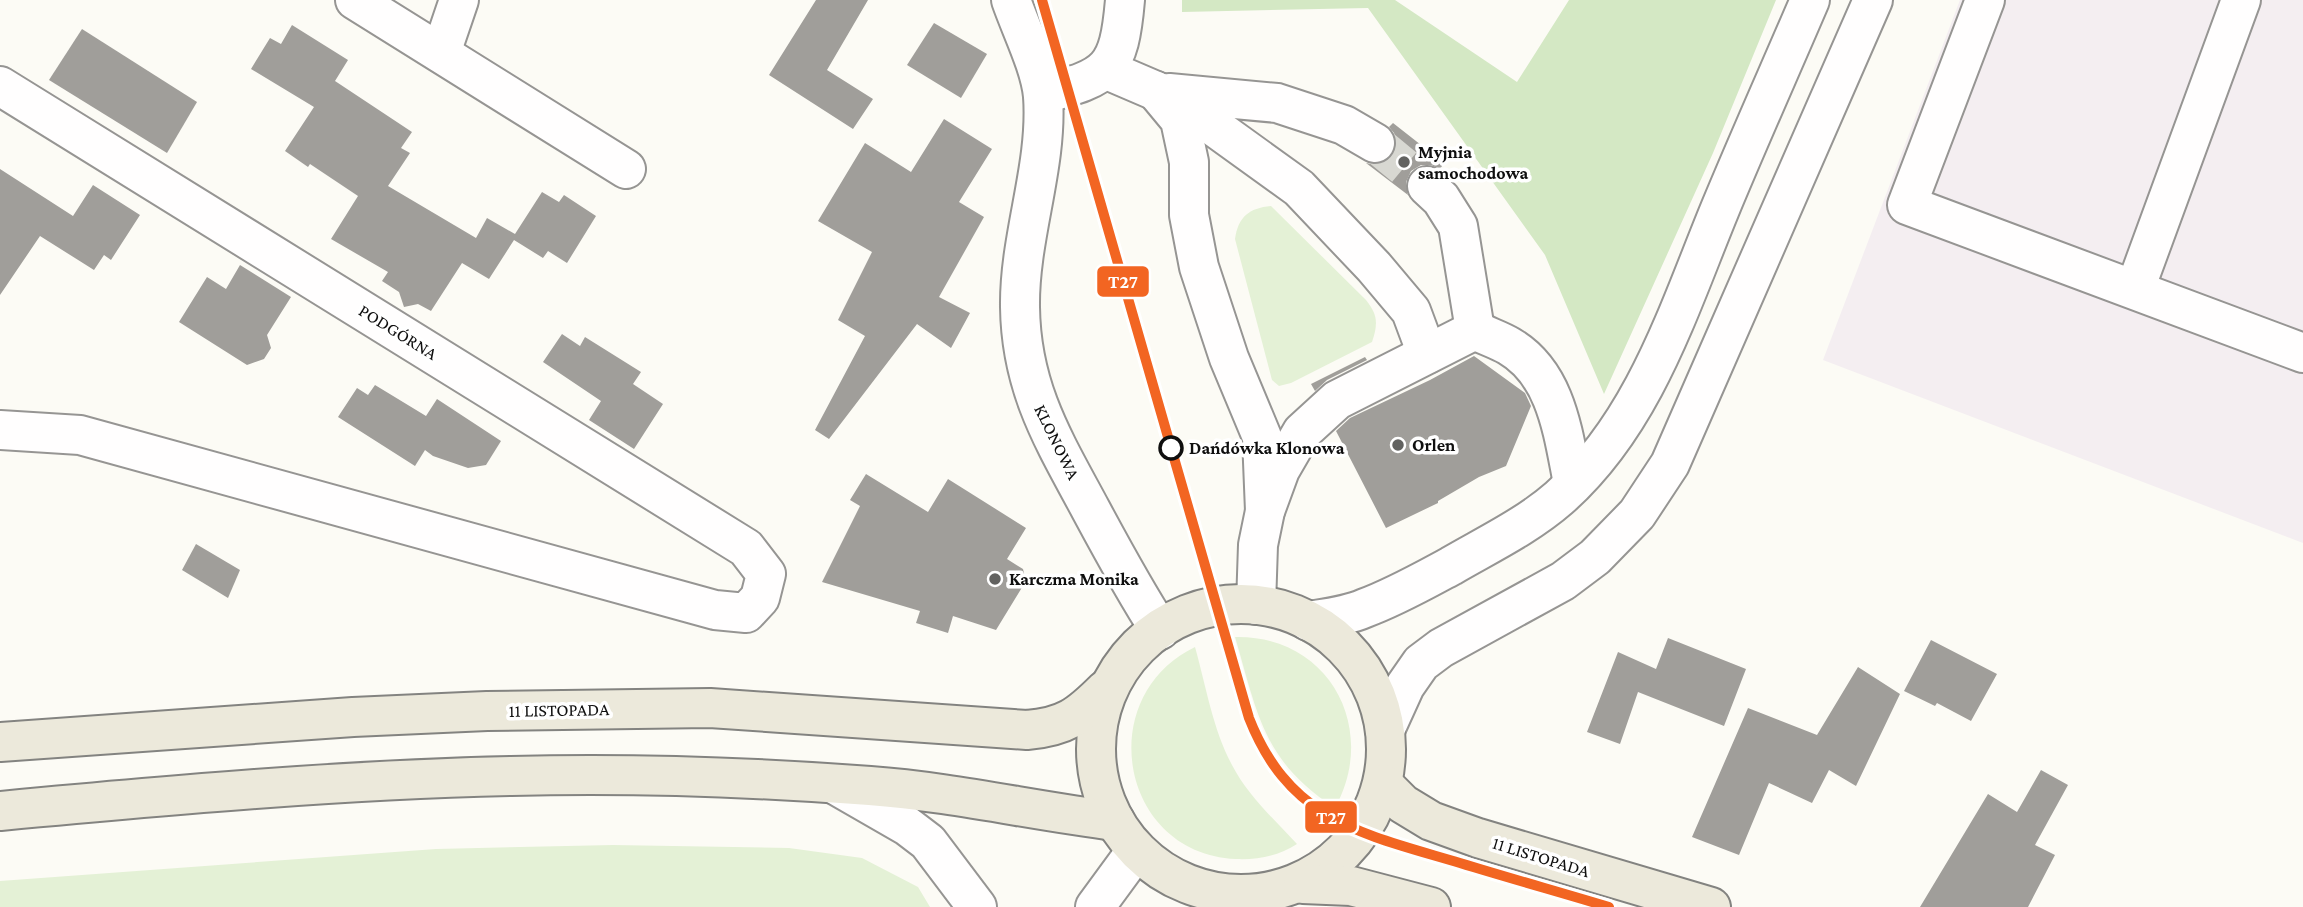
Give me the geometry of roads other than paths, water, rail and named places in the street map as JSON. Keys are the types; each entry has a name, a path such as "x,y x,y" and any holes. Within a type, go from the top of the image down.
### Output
{"main road":[{"path":"1303,884 1353,842 1370,818 1383,784 1385,730 1375,694 1360,664 1336,640 1282,608 1256,605 1217,607 1198,612 1160,630 1140,646 1118,670 1105,690 1097,727 1096,759 1102,792 1126,836 1164,873 1209,890 1241,893 1303,884 1351,886 1431,907"},
{"name":"11 LISTOPADA","path":"0,742 353,717 486,711 710,708 1027,730 1048,728 1080,715 1105,690"},
{"path":"0,811 254,790 511,776 665,776 873,786 1023,805 1126,836"},
{"name":"11 LISTOPADA","path":"1383,784 1403,804 1431,821 1478,838 1710,907"}],"street":[{"path":"355,0 626,169"},
{"path":"441,53 459,0"},
{"path":"1011,0 1043,94 1090,80 1107,70 1116,54 1125,0"},
{"path":"1308,621 1365,609 1433,576 1525,523 1558,499 1620,429 1650,375 1810,0"},
{"path":"1385,730 1405,686 1421,663 1441,648 1563,580 1595,557 1637,514 1664,474 1712,374 1873,0"},
{"path":"1985,0 1907,205 2303,353"},
{"path":"2135,289 2241,0"},
{"path":"1107,70 1156,91 1195,113 1299,188 1374,267 1411,311 1427,354"},
{"name":"PODGÓRNA","path":"0,86 746,548 766,574 760,598 746,612 715,610 79,435 0,430"},
{"path":"1156,91 1278,103 1344,125 1375,143"},
{"path":"1156,91 1180,120 1189,162 1188,215 1199,267 1229,358 1262,437 1265,511"},
{"name":"KLONOWA","path":"1043,94 1040,150 1023,261 1020,307 1025,356 1045,424 1160,630"},
{"path":"1427,186 1441,199 1458,226 1475,330"},
{"path":"1475,330 1511,347 1539,372 1559,414 1573,483"},
{"path":"1256,605 1258,545 1265,511 1280,470 1302,432 1337,400 1475,330"},
{"path":"834,784 907,826 928,842 977,907"},
{"path":"1095,907 1126,836"}],"tunnel":[{"path":"1375,143 1427,186"}],"place":[{"name":"Myjnia samochodowa","path":"1404,162"},
{"name":"Orlen","path":"1398,445"},
{"name":"Dańdówka Klonowa","path":"1171,448"},
{"name":"Karczma Monika","path":"995,579"}]}
